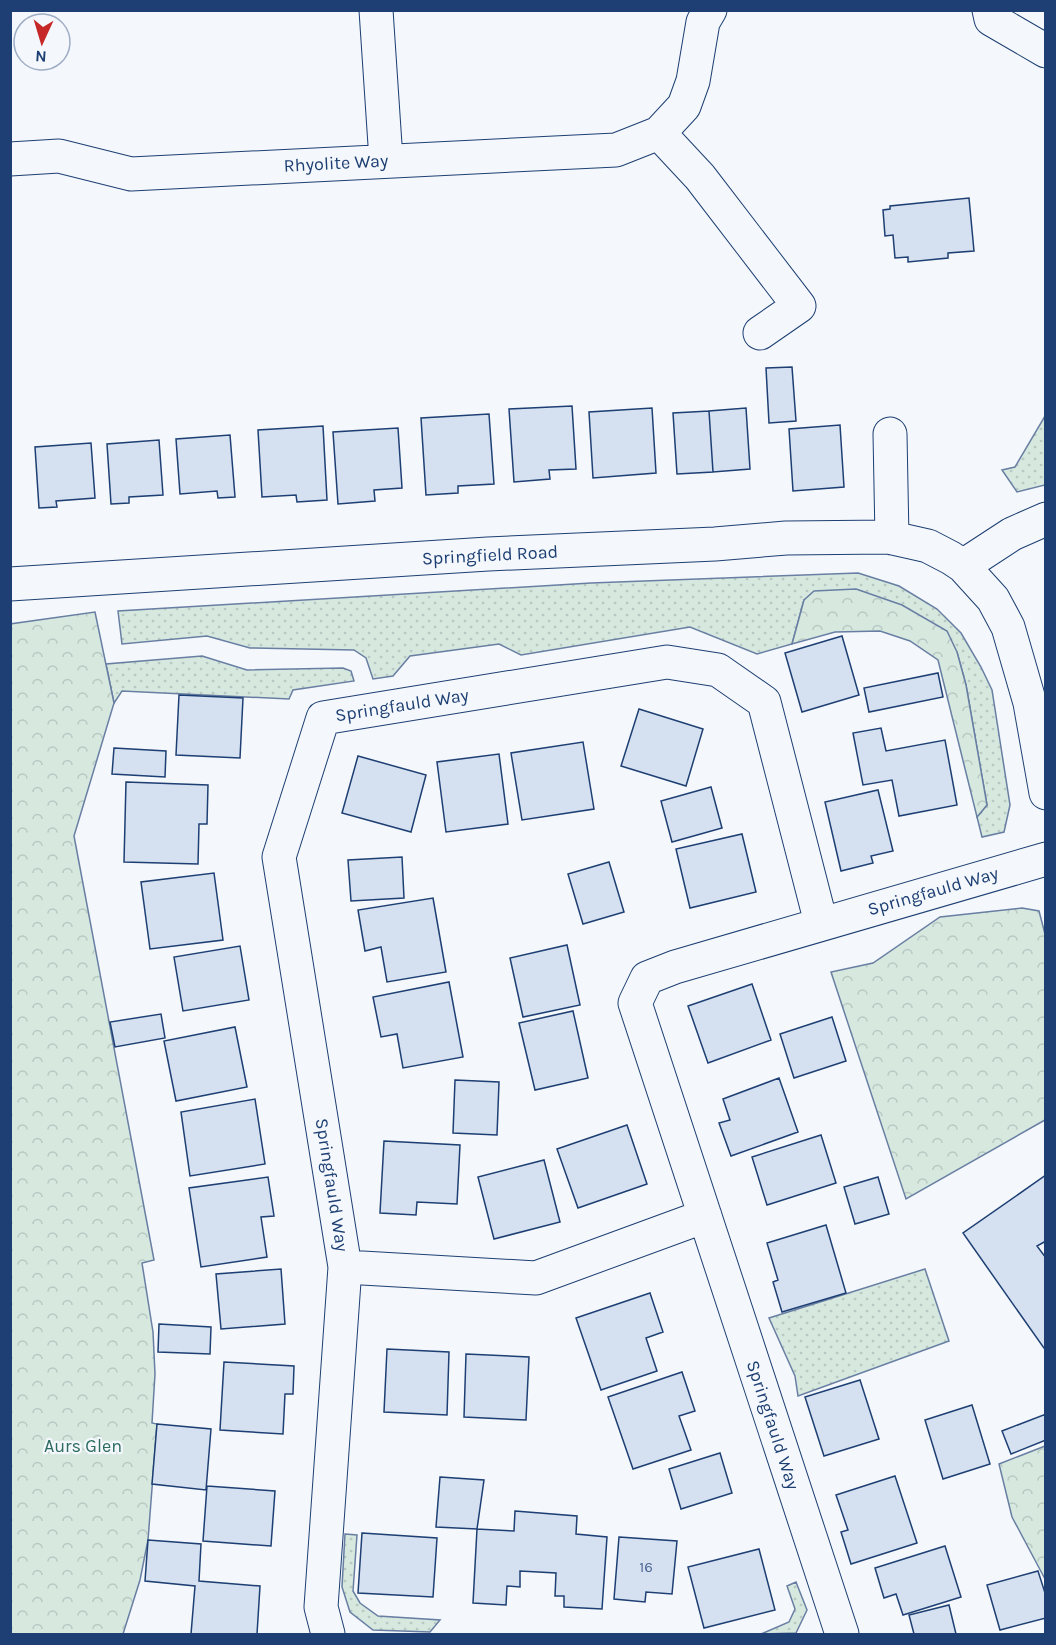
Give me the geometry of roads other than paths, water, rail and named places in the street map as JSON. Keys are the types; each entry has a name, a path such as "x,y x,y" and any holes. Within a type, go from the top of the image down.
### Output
{"street":[{"path":"376,10 386,160"},
{"name":"Rhyolite Way","path":"10,159 59,156 131,174 616,150 659,133 684,105 693,81 703,22 710,10"},
{"path":"989,10 991,19 1046,51"},
{"path":"659,133 700,177 799,306 760,333"},
{"path":"890,434 892,538"},
{"path":"963,566 1012,534 1046,519"},
{"name":"Springfield Road","path":"10,584 786,538 892,538 928,546 963,566 993,599 1008,627 1030,703 1046,793"},
{"name":"Springfauld Way","path":"328,1635 321,1607 345,1267 279,857 323,718 668,662 718,670 764,702 821,923"},
{"name":"Springfauld Way","path":"842,1635 635,1004 647,978 675,967 1046,859"},
{"name":"Springfauld Way","path":"345,1267 536,1278 705,1216"}],"park label":[{"name":"Aurs Glen","path":"83,1446"}]}
